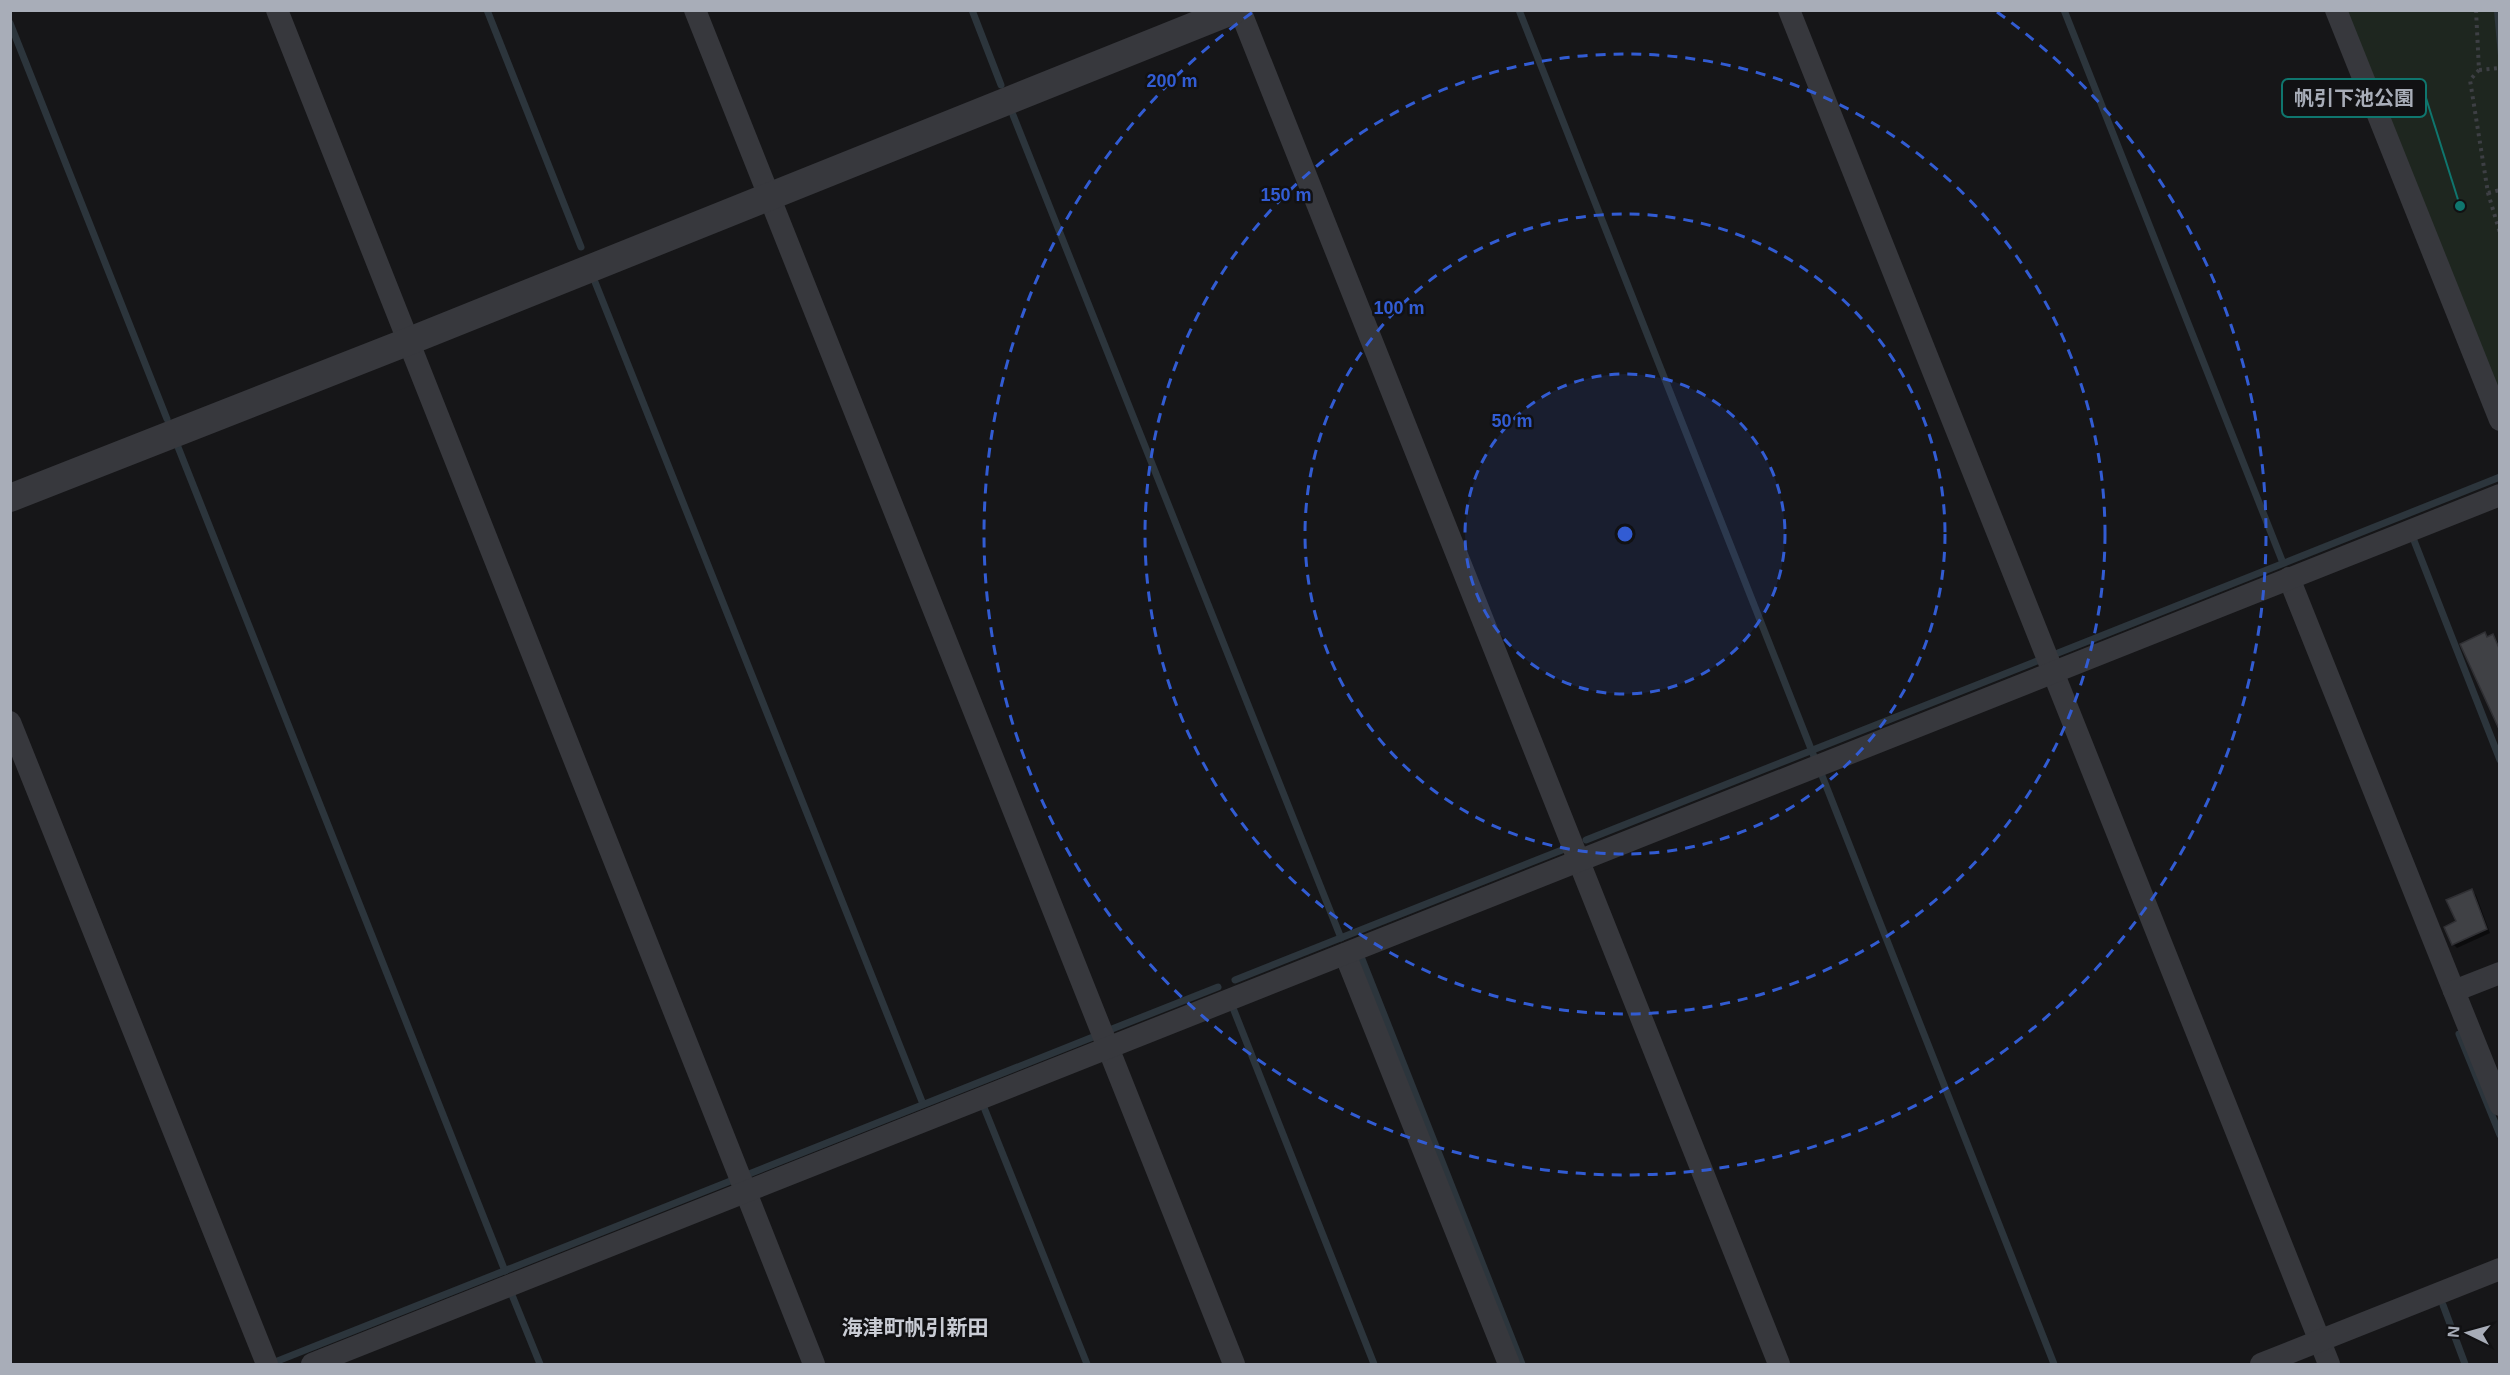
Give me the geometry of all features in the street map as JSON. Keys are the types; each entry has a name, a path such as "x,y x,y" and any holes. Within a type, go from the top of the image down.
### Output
{"street":[{"path":"277,10 814,1365"},
{"path":"695,10 1234,1365"},
{"path":"10,498 407,342 1233,10"},
{"path":"1240,10 1779,1365"},
{"path":"1789,10 2329,1365"},
{"path":"2336,10 2499,420"},
{"path":"312,1365 2052,670 2499,495"},
{"path":"2289,578 2499,1105"},
{"path":"10,722 267,1365"},
{"path":"1345,954 1509,1365"},
{"path":"2454,991 2499,973"},
{"path":"2261,1365 2499,1269"}],"path":[{"path":"2476,10 2479,70"},
{"path":"2499,68 2479,70 2470,80 2488,193 2499,233"},
{"path":"2488,193 2499,190"}],"shaded area":[{"path":"2343,11 2499,11 2499,401"},
{"path":"2494,11 2499,11 2499,67"}],"building":[{"path":"2485,632 2487,637 2493,634 2499,648 2499,729 2460,644"},
{"path":"2472,889 2487,929 2452,945 2444,927 2456,921 2446,900"}],"waterway":[{"path":"487,10 581,247"},
{"path":"972,10 1001,85"},
{"path":"1519,10 1815,759"},
{"path":"2064,10 2283,563"},
{"path":"10,23 167,419"},
{"path":"1013,115 1341,938"},
{"path":"595,282 923,1104"},
{"path":"178,447 505,1271"},
{"path":"2058,653 2500,477"},
{"path":"2413,538 2500,760"},
{"path":"1586,840 2042,659"},
{"path":"1821,773 2054,1364"},
{"path":"1235,980 1567,848"},
{"path":"1362,959 1522,1364"},
{"path":"1112,1029 1218,987"},
{"path":"1233,1008 1374,1364"},
{"path":"2459,1034 2500,1135"},
{"path":"749,1174 1093,1037"},
{"path":"983,1105 1087,1364"},
{"path":"275,1362 733,1180"},
{"path":"512,1295 540,1364"},
{"path":"2443,1305 2465,1364"}],"place":[{"name":"帆引下池公園","path":"2460,206"}],"district":[{"name":"海津町帆引新田","path":"915,1328"}]}
